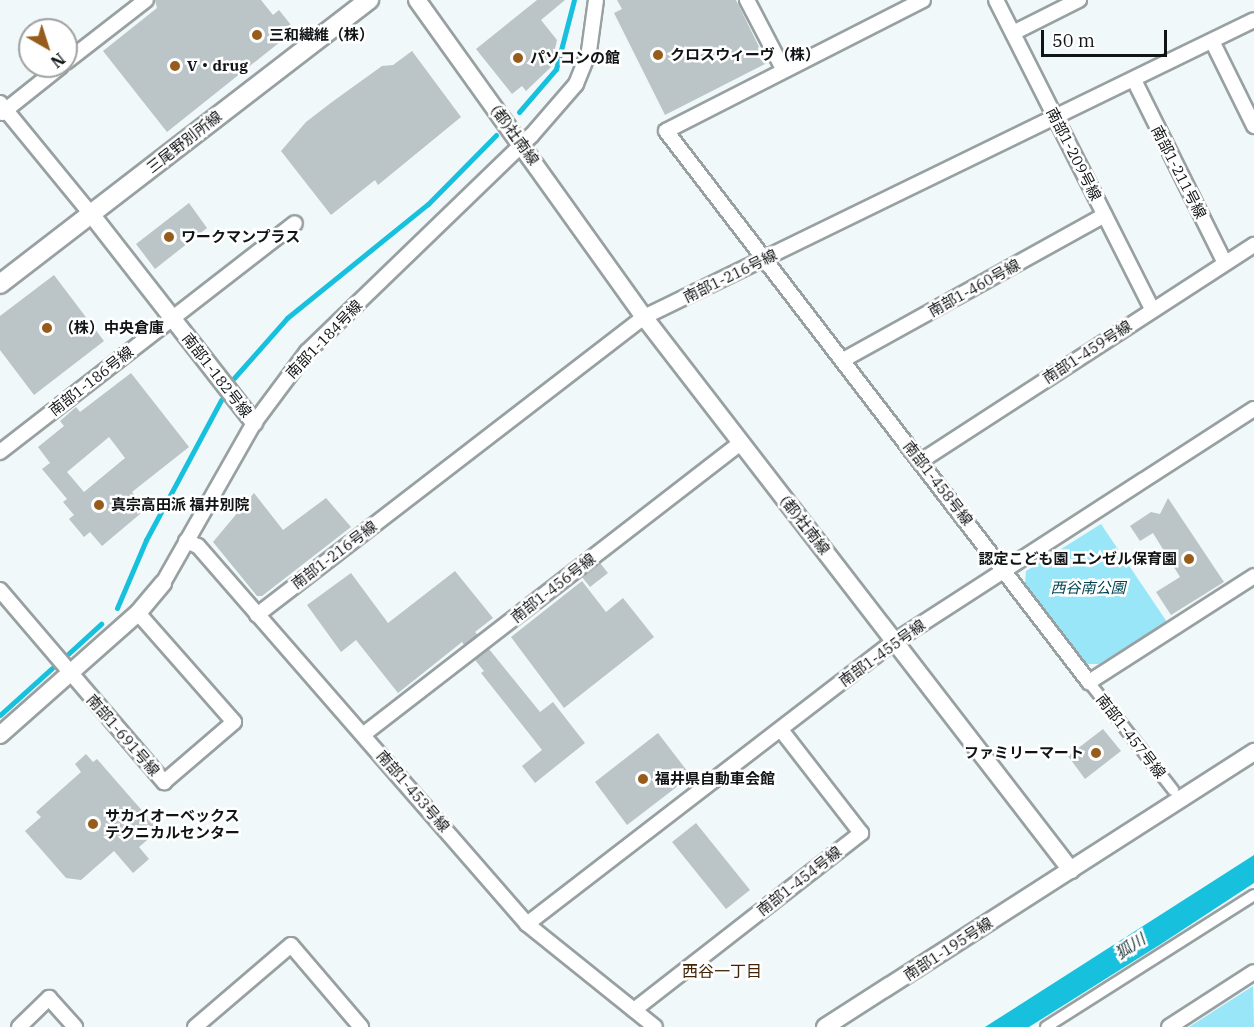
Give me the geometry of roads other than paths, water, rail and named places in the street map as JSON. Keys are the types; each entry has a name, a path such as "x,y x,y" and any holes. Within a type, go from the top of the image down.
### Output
{"main road":[{"name":"三尾野別所線","path":"0,284 369,0"}],"street":[{"path":"78,51 130,5 146,0"},
{"name":"(都)社南線","path":"417,0 644,317 1071,870"},
{"name":"南部1-184号線","path":"0,735 138,613 163,583 254,423 307,352 522,145 576,84 589,51 596,0"},
{"path":"747,0 783,69 923,0"},
{"name":"南部1-209号線","path":"996,0 1152,309"},
{"path":"1013,33 1079,0"},
{"name":"南部1-216号線","path":"257,615 644,317 1057,119 1254,20"},
{"path":"1212,41 1254,126"},
{"name":"南部1-458号線","path":"783,69 666,131 1089,682"},
{"path":"45,78 2,109 91,214"},
{"name":"南部1-211号線","path":"1134,80 1225,263"},
{"name":"南部1-182号線","path":"91,214 254,423"},
{"name":"南部1-460号線","path":"843,360 1105,215"},
{"name":"南部1-186号線","path":"0,452 296,222"},
{"name":"南部1-459号線","path":"921,461 1254,244"},
{"name":"南部1-455号線","path":"527,924 895,641 1254,409"},
{"name":"南部1-456号線","path":"364,734 741,443"},
{"name":"南部1-453号線","path":"186,542 198,546 527,924 655,1027"},
{"path":"1089,682 1254,576"},
{"path":"0,590 69,672"},
{"name":"南部1-691号線","path":"69,672 164,782 234,722 138,613"},
{"name":"南部1-457号線","path":"1089,682 1173,790"},
{"name":"南部1-454号線","path":"634,1010 861,833 781,730"},
{"path":"1071,870 1254,752"},
{"name":"南部1-195号線","path":"825,1027 1071,870"},
{"path":"1046,1027 1254,895"},
{"path":"195,1027 291,945 357,1022 342,1027"},
{"path":"1169,1027 1254,972"},
{"path":"19,1027 49,998 75,1027"}],"water":[{"name":"狐川","path":"1254,855 1254,883 1161,944 1029,1027 985,1027"}],"waterway":[{"path":"519,112 556,69 574,0"},
{"path":"234,378 287,318 428,204 496,135"},
{"path":"117,608 146,540 221,400"},
{"path":"68,654 101,624"},
{"path":"0,715 52,668"}],"place":[{"name":"三和繊維（株）","path":"257,35"},
{"name":"クロスウィーヴ（株）","path":"658,55"},
{"name":"パソコンの館","path":"518,58"},
{"name":"V・drug","path":"175,66"},
{"name":"ワークマンプラス","path":"169,237"},
{"name":"（株）中央倉庫","path":"47,328"},
{"name":"真宗高田派 福井別院","path":"99,505"},
{"name":"認定こども園 エンゼル保育園","path":"1189,559"},
{"name":"ファミリーマート","path":"1096,753"},
{"name":"福井県自動車会館","path":"643,779"},
{"name":"サカイオーベックス テクニカルセンター","path":"93,824"}],"district":[{"name":"西谷一丁目","path":"722,971"}],"park label":[{"name":"西谷南公園","path":"1088,588"}]}
